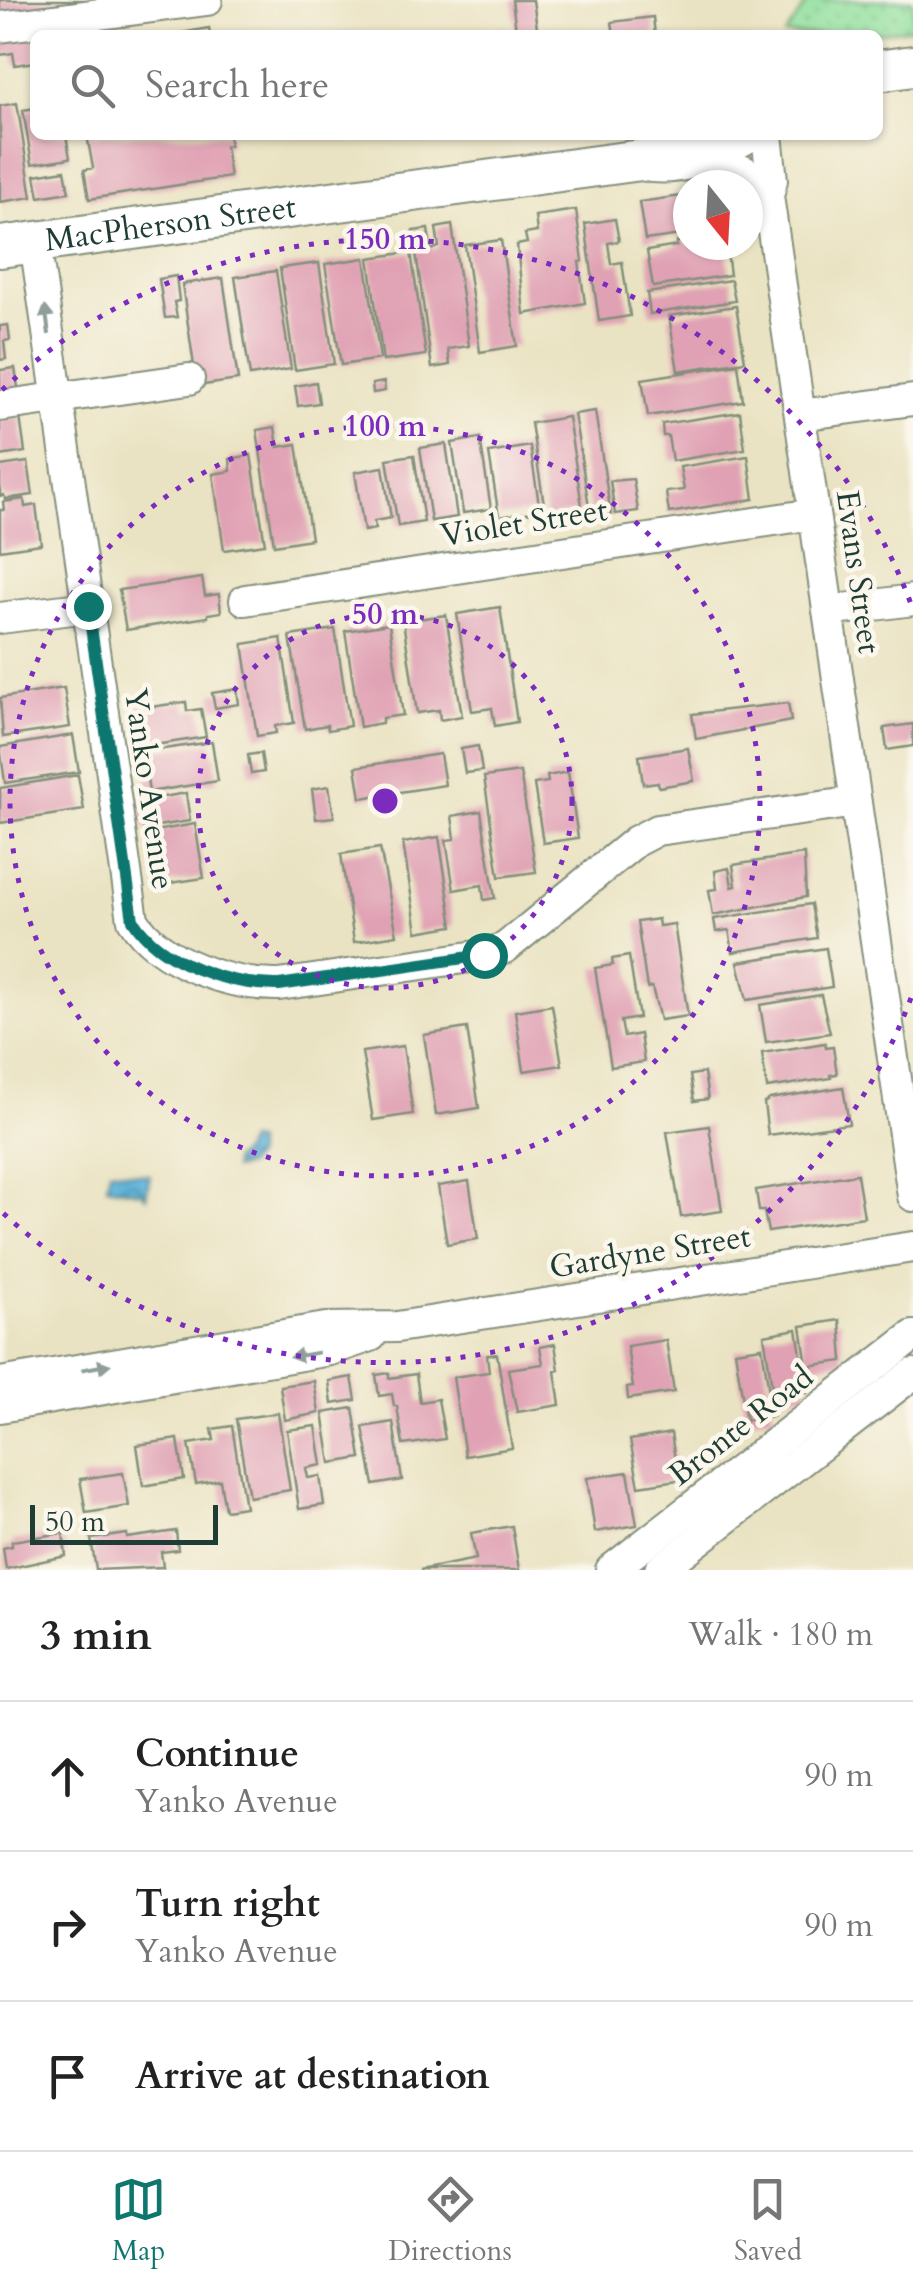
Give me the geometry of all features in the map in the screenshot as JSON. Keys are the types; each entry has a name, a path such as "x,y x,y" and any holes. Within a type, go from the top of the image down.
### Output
{"main road":[{"path":"883,70 913,66"},
{"name":"MacPherson Street","path":"18,245 641,160 721,140"}],"street":[{"path":"0,28 207,0"},
{"name":"Evans Street","path":"768,140 772,180 768,196 913,1196"},
{"path":"695,146 744,171 768,196"},
{"name":"Yanko Avenue","path":"18,245 58,398 133,920 164,951 226,981 250,986 484,955 504,948 636,841 657,830 856,802"},
{"path":"0,406 189,379"},
{"path":"800,415 913,400"},
{"name":"Violet Street","path":"245,600 814,514"},
{"path":"828,611 913,600"},
{"path":"0,618 88,606"},
{"name":"Gardyne Street","path":"0,1383 326,1328 397,1327 913,1246"},
{"name":"Gardyne Street","path":"0,1407 330,1350 397,1327"},
{"name":"Bronte Road","path":"611,1570 913,1336"},
{"name":"Bronte Road","path":"660,1570 913,1374"}],"green space":[{"path":"809,0 913,0 913,28 883,32 788,30"}],"water":[{"path":"248,1141 255,1142 255,1156 246,1166 233,1169 233,1160"},
{"path":"110,1170 150,1175 146,1197 141,1192 107,1186"}],"building":[{"path":"0,0 88,0 88,2 0,15"},
{"path":"512,0 533,0 537,28 516,30"},
{"path":"653,17 654,30 613,30 612,22"},
{"path":"30,35 30,63 15,65 13,53 0,55 0,40"},
{"path":"17,103 32,197 0,202 0,106"},
{"path":"30,109 30,140 67,140 70,158 32,164 23,110"},
{"path":"88,140 230,140 230,145 225,146 230,177 89,199 84,170 93,168"},
{"path":"65,170 69,192 39,197 35,175"},
{"path":"673,197 673,236 645,240 639,202"},
{"path":"576,210 585,303 524,314 517,245 527,243 525,234 537,232 535,216"},
{"path":"615,219 619,241 608,243 611,264 622,262 630,316 599,321 585,224"},
{"path":"452,225 469,346 448,349 450,365 432,368 413,231 428,229 431,250 439,247 436,228"},
{"path":"501,240 517,346 480,352 465,245"},
{"path":"673,247 673,260 728,260 730,275 653,287 647,251"},
{"path":"411,252 426,355 383,361 369,258"},
{"path":"365,258 380,359 341,365 325,264"},
{"path":"319,263 334,364 295,370 280,268"},
{"path":"276,271 291,369 250,376 235,277"},
{"path":"176,276 177,317 165,318 159,279"},
{"path":"223,278 238,380 197,386 182,284"},
{"path":"731,280 735,301 650,314 647,293"},
{"path":"736,306 745,361 678,371 669,316"},
{"path":"8,325 10,340 4,341 6,359 0,360 0,326"},
{"path":"738,364 743,401 648,416 642,379"},
{"path":"15,368 20,400 0,403 0,370"},
{"path":"316,382 319,403 298,406 295,386"},
{"path":"384,382 385,391 373,393 372,384"},
{"path":"595,411 611,515 591,519 574,414"},
{"path":"740,412 745,449 672,461 662,424"},
{"path":"20,417 25,452 0,456 0,419"},
{"path":"568,417 583,512 546,517 531,423"},
{"path":"275,427 278,447 297,444 311,539 274,545 257,430"},
{"path":"480,438 491,509 463,513 452,443"},
{"path":"446,444 457,517 431,521 420,448"},
{"path":"530,446 540,511 499,517 489,453"},
{"path":"251,455 265,544 224,550 213,474 231,471 230,459"},
{"path":"414,455 424,522 398,526 387,459"},
{"path":"748,456 754,499 669,513 666,492 684,490 680,467"},
{"path":"28,462 33,495 5,499 0,496 0,466"},
{"path":"383,467 391,518 374,521 375,529 364,531 355,472"},
{"path":"633,479 638,511 615,514 610,481"},
{"path":"24,499 25,507 36,505 41,544 0,550 3,502"},
{"path":"202,578 205,596 219,594 221,612 126,630 119,590"},
{"path":"500,607 517,722 495,726 492,708 472,711 457,614"},
{"path":"446,615 462,716 440,720 439,710 417,713 403,621"},
{"path":"389,624 403,715 360,727 345,631"},
{"path":"335,629 350,726 305,729 290,636"},
{"path":"281,638 294,723 275,726 276,733 257,736 243,644"},
{"path":"64,688 70,727 3,737 0,698"},
{"path":"237,689 239,704 215,708 212,693"},
{"path":"186,702 187,711 201,709 206,737 142,747 136,709"},
{"path":"788,703 791,721 696,739 692,714"},
{"path":"913,724 913,746 887,750 884,728"},
{"path":"73,735 79,772 5,783 0,747"},
{"path":"212,742 218,781 149,792 143,752"},
{"path":"478,746 482,771 465,773 461,749"},
{"path":"688,748 694,781 659,787 658,782 643,784 639,756"},
{"path":"261,753 264,772 251,774 248,755"},
{"path":"440,754 445,785 361,798 356,767"},
{"path":"520,772 536,872 499,877 484,777"},
{"path":"568,772 578,838 543,843 534,784 548,782 547,776"},
{"path":"78,775 84,810 0,823 0,788"},
{"path":"329,786 334,817 316,819 312,789"},
{"path":"186,793 190,821 144,828 140,801"},
{"path":"481,811 495,898 484,900 482,885 454,890 446,840 455,839 452,816"},
{"path":"195,824 204,878 163,884 155,831"},
{"path":"439,837 453,926 417,932 403,843"},
{"path":"380,848 397,935 354,942 341,854"},
{"path":"804,854 806,897 713,915 709,890 717,889 715,871 729,868 732,887 736,886 733,865"},
{"path":"811,904 817,938 733,952 729,930 716,932 714,919"},
{"path":"658,919 659,926 674,924 688,1016 660,1020 652,987 647,988 637,922"},
{"path":"826,948 832,987 747,1000 738,962"},
{"path":"629,956 639,1018 621,1021 624,1037 640,1034 644,1062 611,1067 595,968 613,965 612,959"},
{"path":"821,995 830,1033 766,1042 760,1005"},
{"path":"552,1005 562,1065 524,1071 515,1011"},
{"path":"467,1028 479,1108 436,1115 424,1035"},
{"path":"825,1043 826,1048 833,1047 837,1074 767,1088 762,1053"},
{"path":"403,1046 413,1114 373,1120 362,1052"},
{"path":"704,1073 708,1099 694,1101 690,1075"},
{"path":"843,1087 849,1124 768,1135 764,1103 770,1099"},
{"path":"709,1126 722,1211 681,1217 667,1132"},
{"path":"857,1174 864,1217 768,1232 756,1190"},
{"path":"469,1181 478,1239 447,1244 438,1186"},
{"path":"840,1320 843,1361 807,1366 801,1326"},
{"path":"797,1329 807,1393 774,1399 764,1335"},
{"path":"666,1340 674,1392 628,1399 627,1388 633,1387 627,1346"},
{"path":"555,1344 560,1405 517,1412 508,1369 543,1364 540,1347"},
{"path":"762,1347 773,1416 746,1420 735,1351"},
{"path":"497,1354 512,1448 465,1456 453,1377 489,1372 487,1355"},
{"path":"389,1373 389,1378 416,1374 420,1402 438,1399 445,1439 403,1445 392,1394 379,1396 376,1375"},
{"path":"352,1377 356,1400 332,1404 329,1381"},
{"path":"314,1381 319,1413 285,1420 280,1386"},
{"path":"353,1408 361,1458 331,1463 323,1413"},
{"path":"278,1413 290,1490 249,1497 236,1419"},
{"path":"393,1422 402,1480 374,1485 363,1427"},
{"path":"232,1426 245,1507 225,1510 220,1480 196,1484 189,1444 214,1440 212,1429"},
{"path":"316,1426 322,1465 306,1468 308,1478 320,1476 324,1505 299,1509 287,1430"},
{"path":"671,1433 678,1480 639,1486 630,1440"},
{"path":"178,1439 184,1479 143,1486 137,1445"},
{"path":"628,1472 637,1525 595,1532 587,1478"},
{"path":"123,1473 129,1506 86,1513 80,1479"},
{"path":"512,1526 519,1570 420,1570 476,1559 471,1533"},
{"path":"176,1531 178,1550 161,1552 163,1567 96,1570 91,1539"},
{"path":"63,1533 66,1556 6,1569 3,1548 12,1546 12,1541"}],"route":[{"path":"88,606 133,920 152,942 226,981 250,986 484,955"}]}
